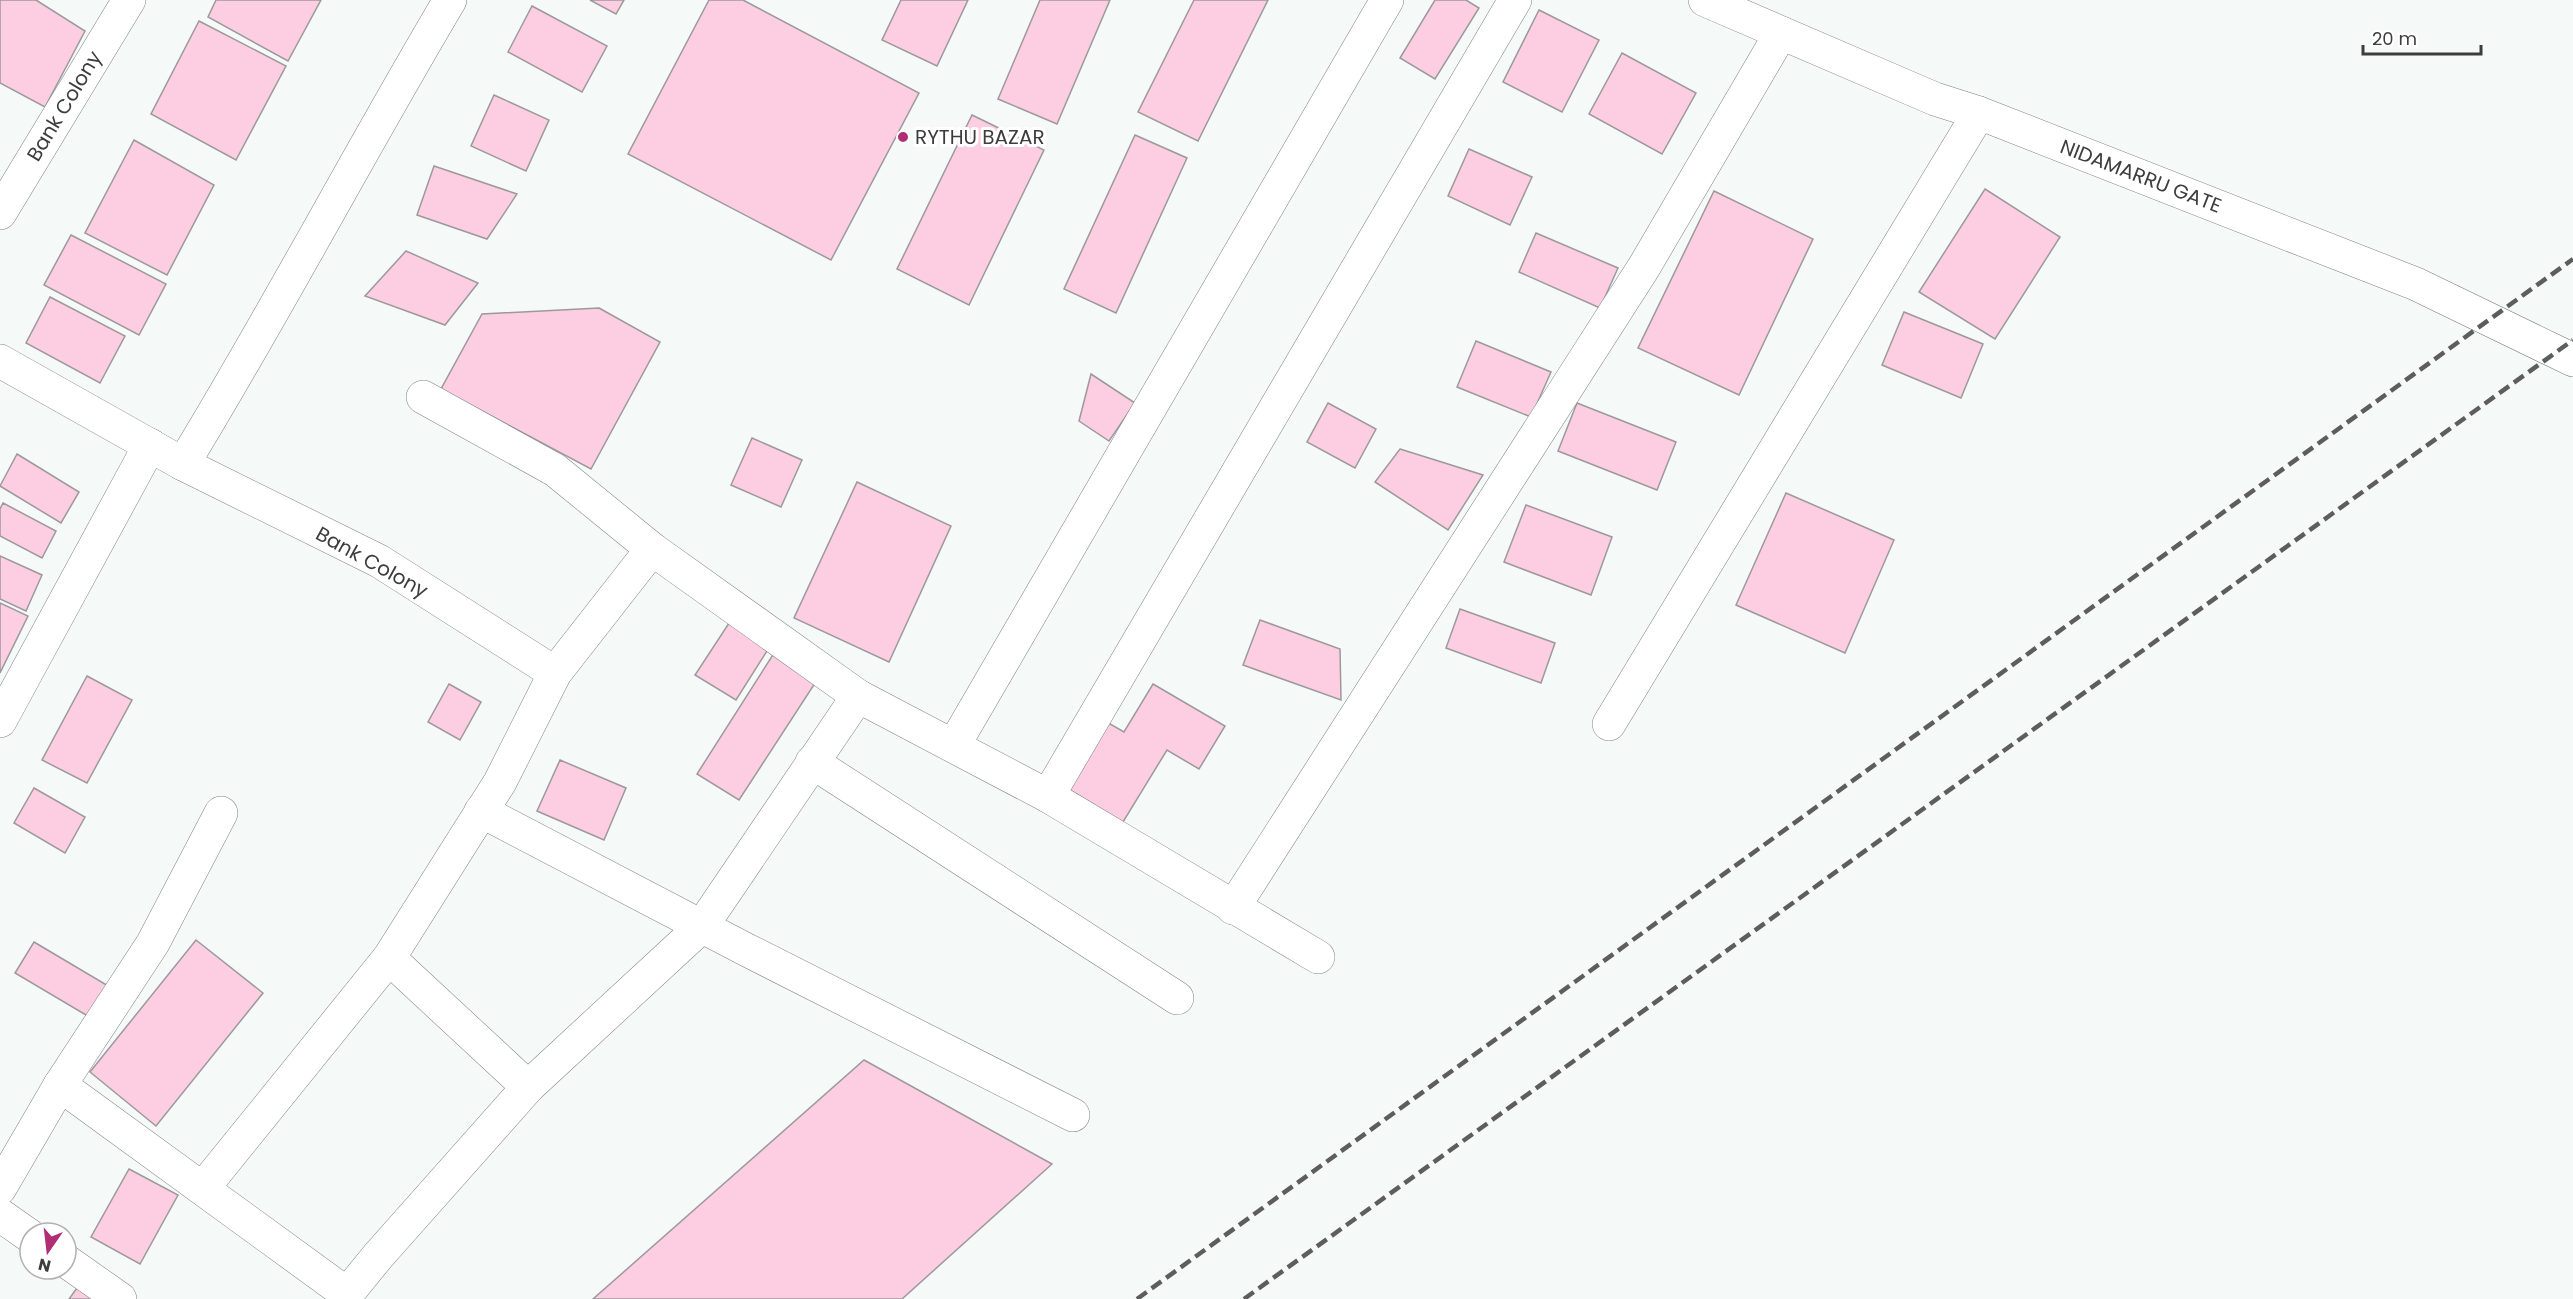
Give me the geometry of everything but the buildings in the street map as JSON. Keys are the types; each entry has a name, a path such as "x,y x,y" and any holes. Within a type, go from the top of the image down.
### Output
{"street":[{"name":"Bank Colony","path":"0,213 129,0"},
{"path":"183,464 227,392 392,98 450,0"},
{"path":"954,745 1387,0"},
{"path":"1048,796 1515,0"},
{"name":"NIDAMARRU GATE","path":"1705,0 1935,99 1979,113 2416,285 2573,360"},
{"path":"1233,908 1644,267 1781,33"},
{"path":"1609,724 1979,113"},
{"name":"Bank Colony","path":"0,361 183,464 379,561 555,673"},
{"path":"423,397 555,470 652,549 858,696 1048,796 1318,957"},
{"path":"0,721 150,445"},
{"path":"203,1188 389,958 500,782 555,673 652,549"},
{"path":"60,1085 203,1188 345,1296 528,1087 702,926 858,696"},
{"path":"812,762 1177,998"},
{"path":"481,811 1072,1115"},
{"path":"0,1188 60,1085 153,943 220,813"},
{"path":"389,958 528,1087"},
{"path":"0,1215 18,1228"},
{"path":"78,1269 120,1299"}],"railway":[{"path":"1137,1299 2573,259"},
{"path":"1244,1299 2573,340"}],"place":[{"name":"RYTHU BAZAR","path":"903,137"}]}
